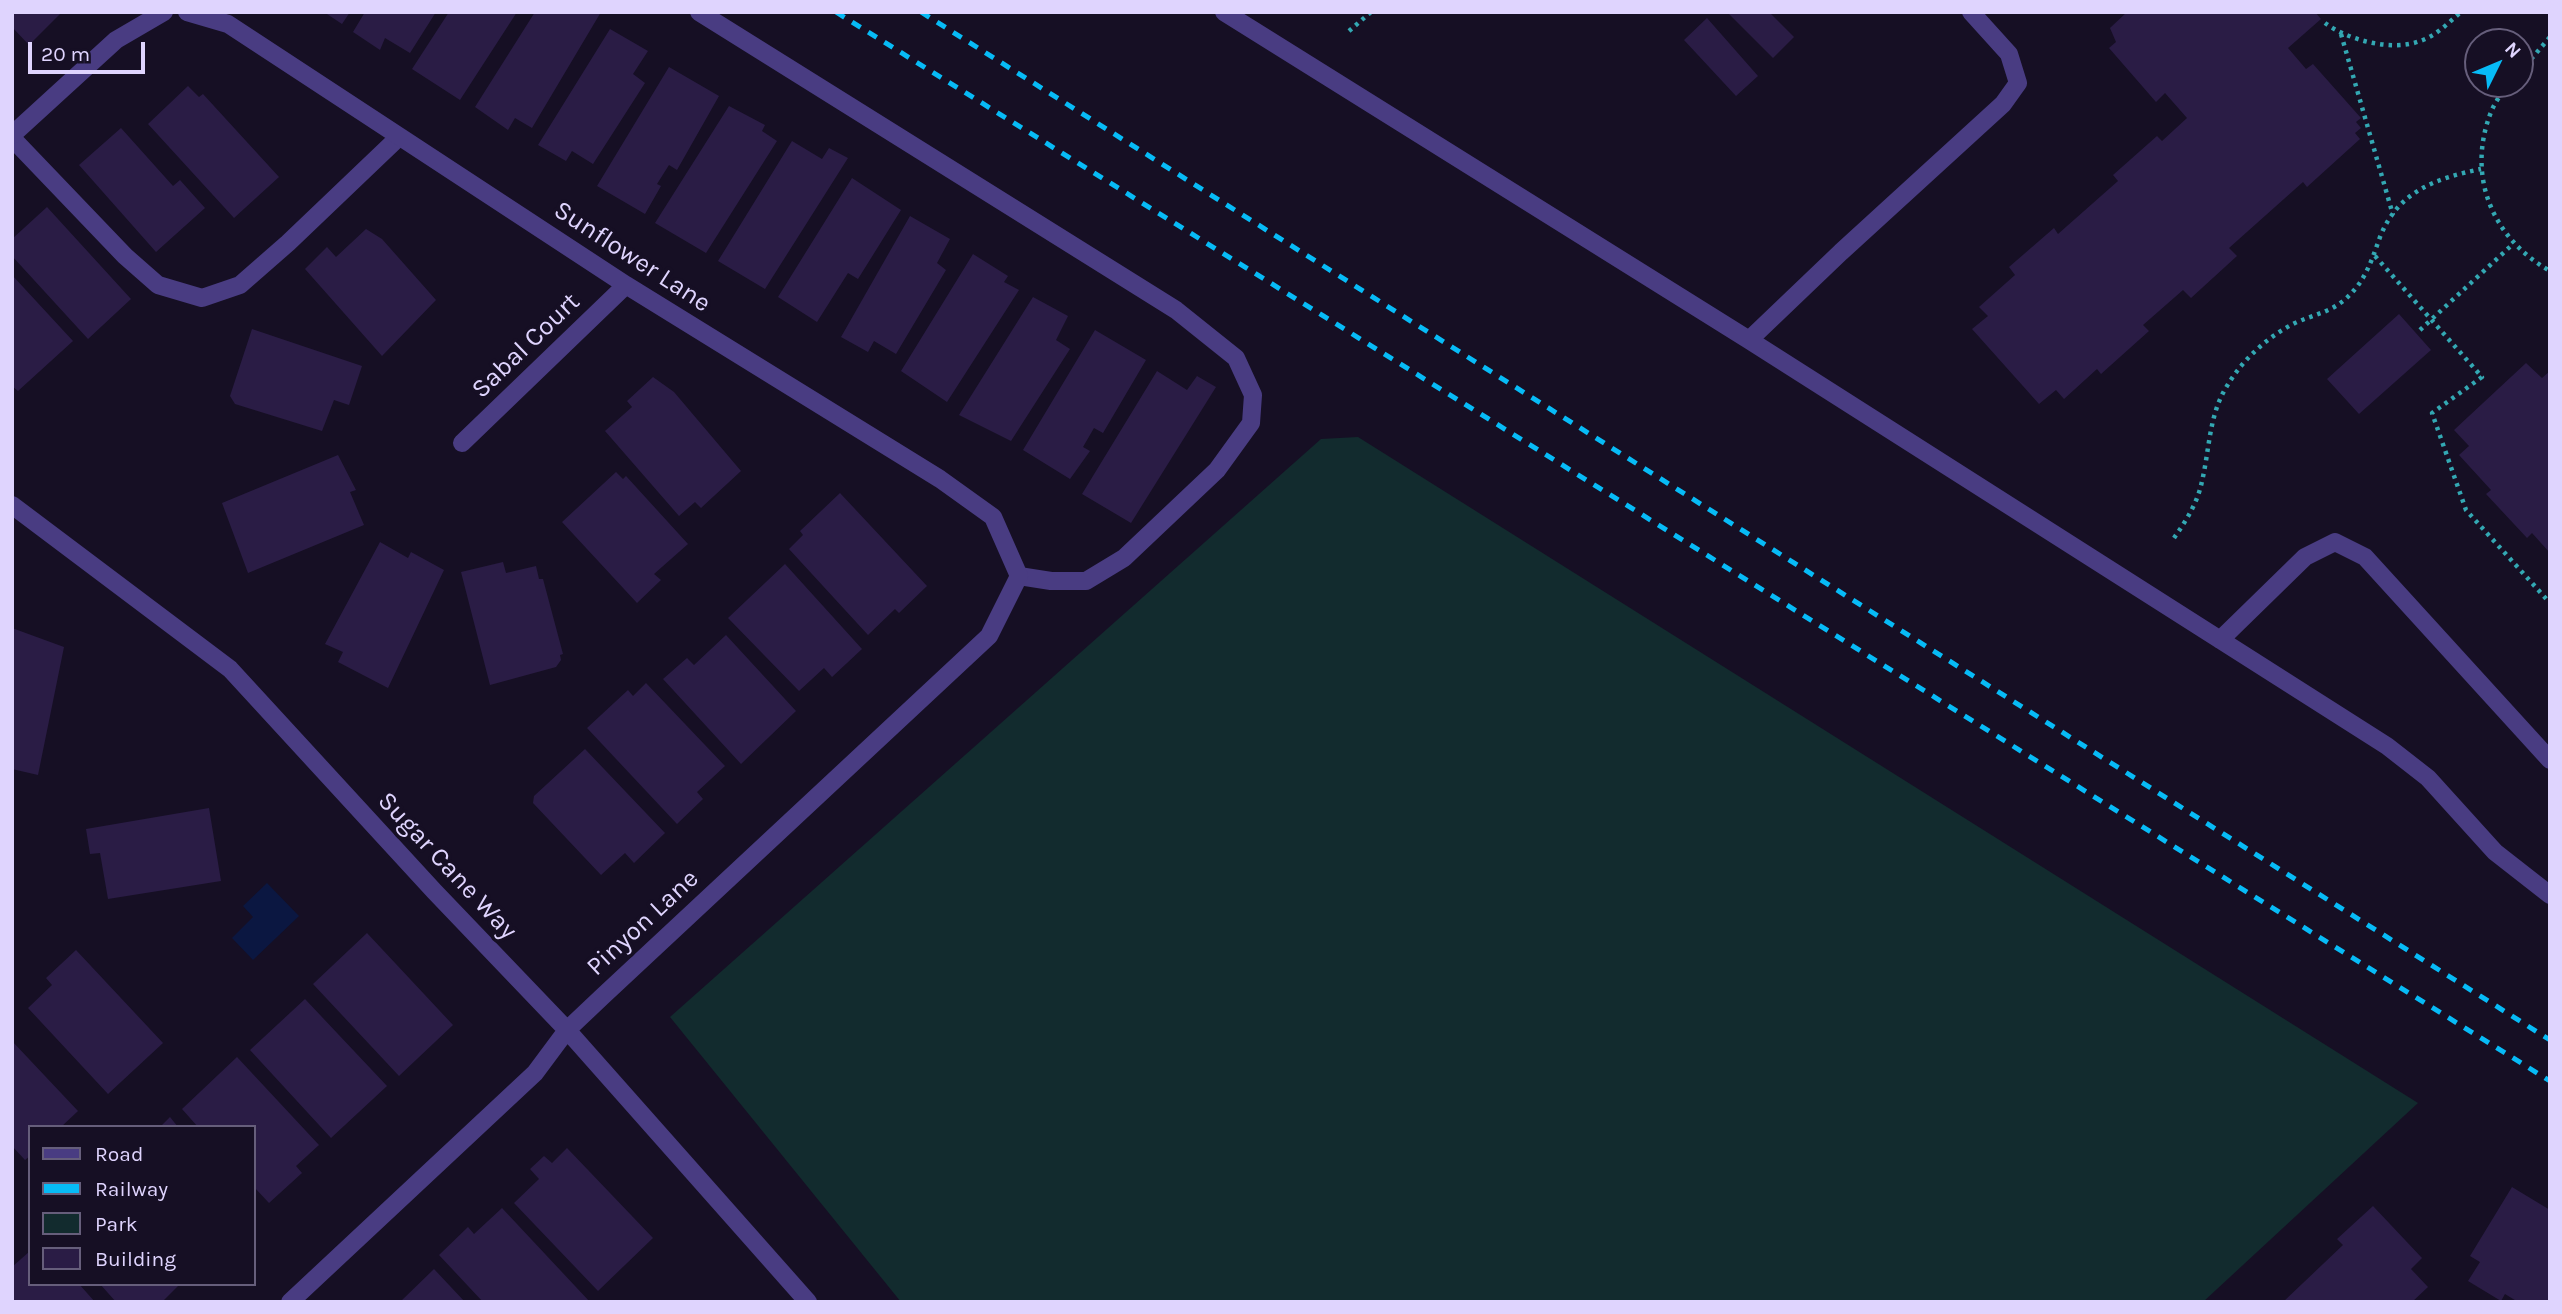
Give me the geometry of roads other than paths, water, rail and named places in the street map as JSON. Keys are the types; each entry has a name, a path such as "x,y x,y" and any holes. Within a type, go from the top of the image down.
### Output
{"street":[{"path":"164,12 116,40 12,137 125,256 158,285 202,298 240,285 399,137"},
{"name":"Sunflower Lane","path":"187,12 228,24 626,285 940,480 993,517 1019,576"},
{"path":"699,12 1176,310 1236,358 1253,396 1251,423 1217,470 1124,558 1086,581 1051,581 1019,576"},
{"path":"1224,12 1749,340 2387,746 2428,778 2495,852 2550,895"},
{"path":"1749,340 2003,104 2018,83 2009,54 1971,12"},
{"name":"Sabal Court","path":"462,443 626,285"},
{"name":"Sugar Cane Way","path":"12,505 230,669 433,891 567,1031 808,1302"},
{"path":"2220,640 2305,557 2335,542 2365,557 2550,760"},
{"name":"Pinyon Lane","path":"290,1302 535,1073 567,1031 989,636 1019,576"}],"water":[{"path":"267,883 299,916 253,960 232,938 253,917 243,906"}],"railway":[{"path":"836,12 2550,1081"},
{"path":"921,12 2550,1040"}]}
